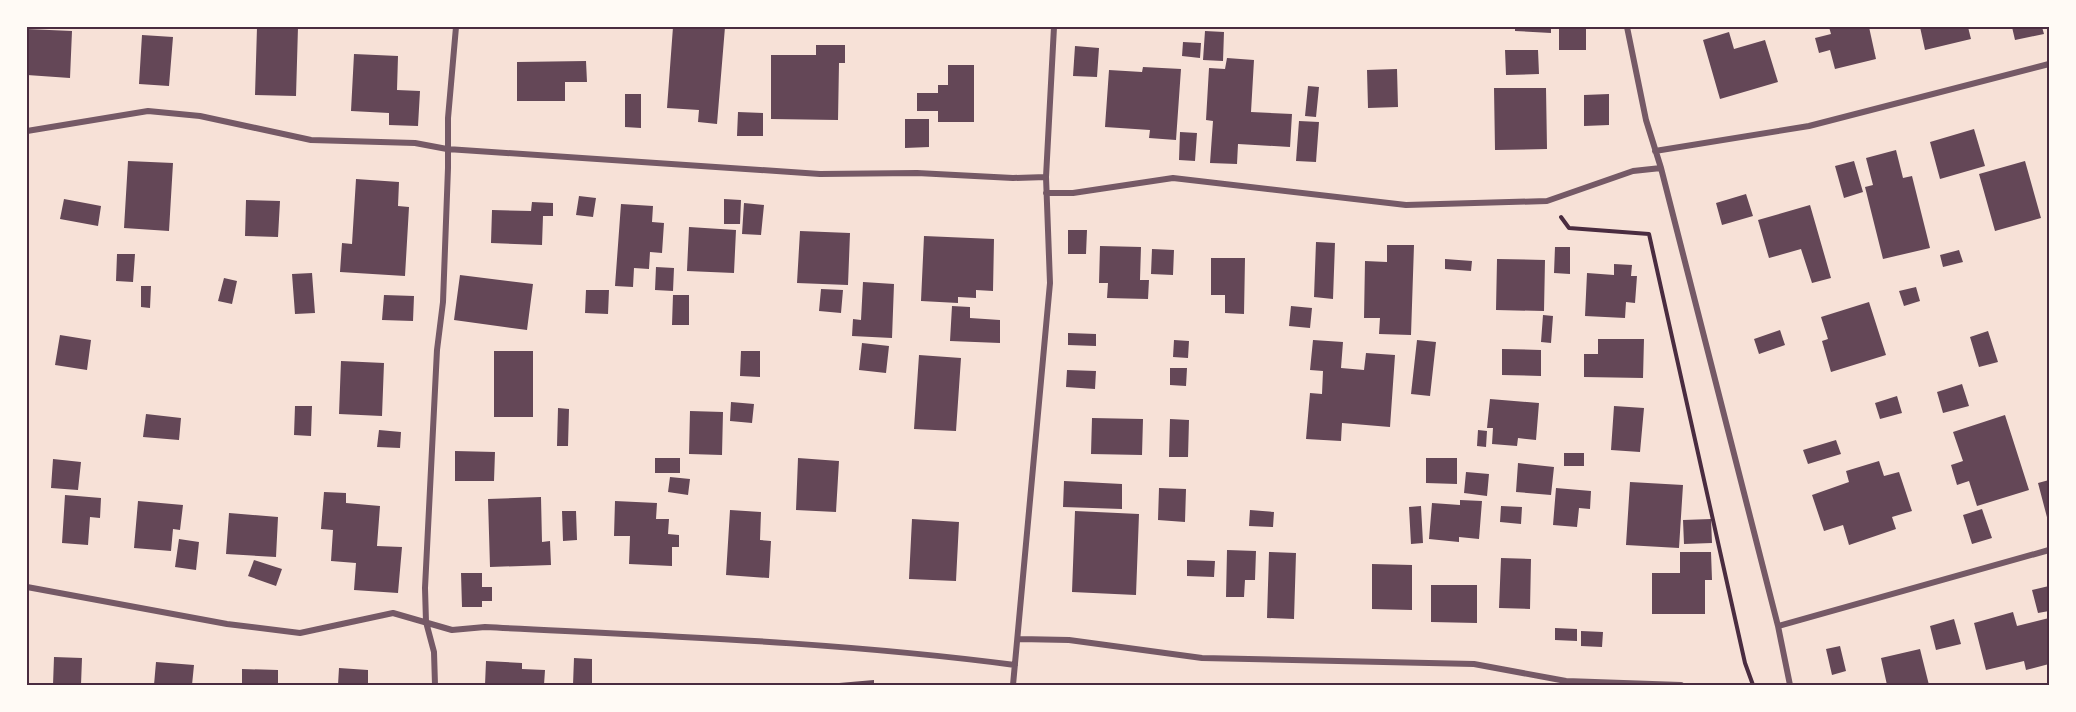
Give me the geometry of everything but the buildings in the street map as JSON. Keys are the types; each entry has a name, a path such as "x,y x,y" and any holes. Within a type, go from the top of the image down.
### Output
{"street":[{"path":"435,685 434,652 426,622 425,588 437,350 443,302 448,117 456,27"},
{"path":"1013,685 1050,283 1046,177 1054,27"},
{"path":"1627,27 1646,120 1778,626 1790,684 1781,685"},
{"path":"1655,151 1809,126 2049,64"},
{"path":"27,131 148,111 200,116 311,140 415,143 447,149 820,174 917,172 1046,177"},
{"path":"1046,193 1073,193 1173,178 1406,205 1547,201 1634,171 1660,168"},
{"path":"1778,626 2049,550"},
{"path":"27,587 227,624 300,633 393,613 452,630 486,627 758,640 1016,664"},
{"path":"1018,639 1070,640 1202,658 1474,664 1584,684 1681,685"}],"path":[{"path":"1547,201 1569,228 1649,234 1745,663 1753,685"}]}
